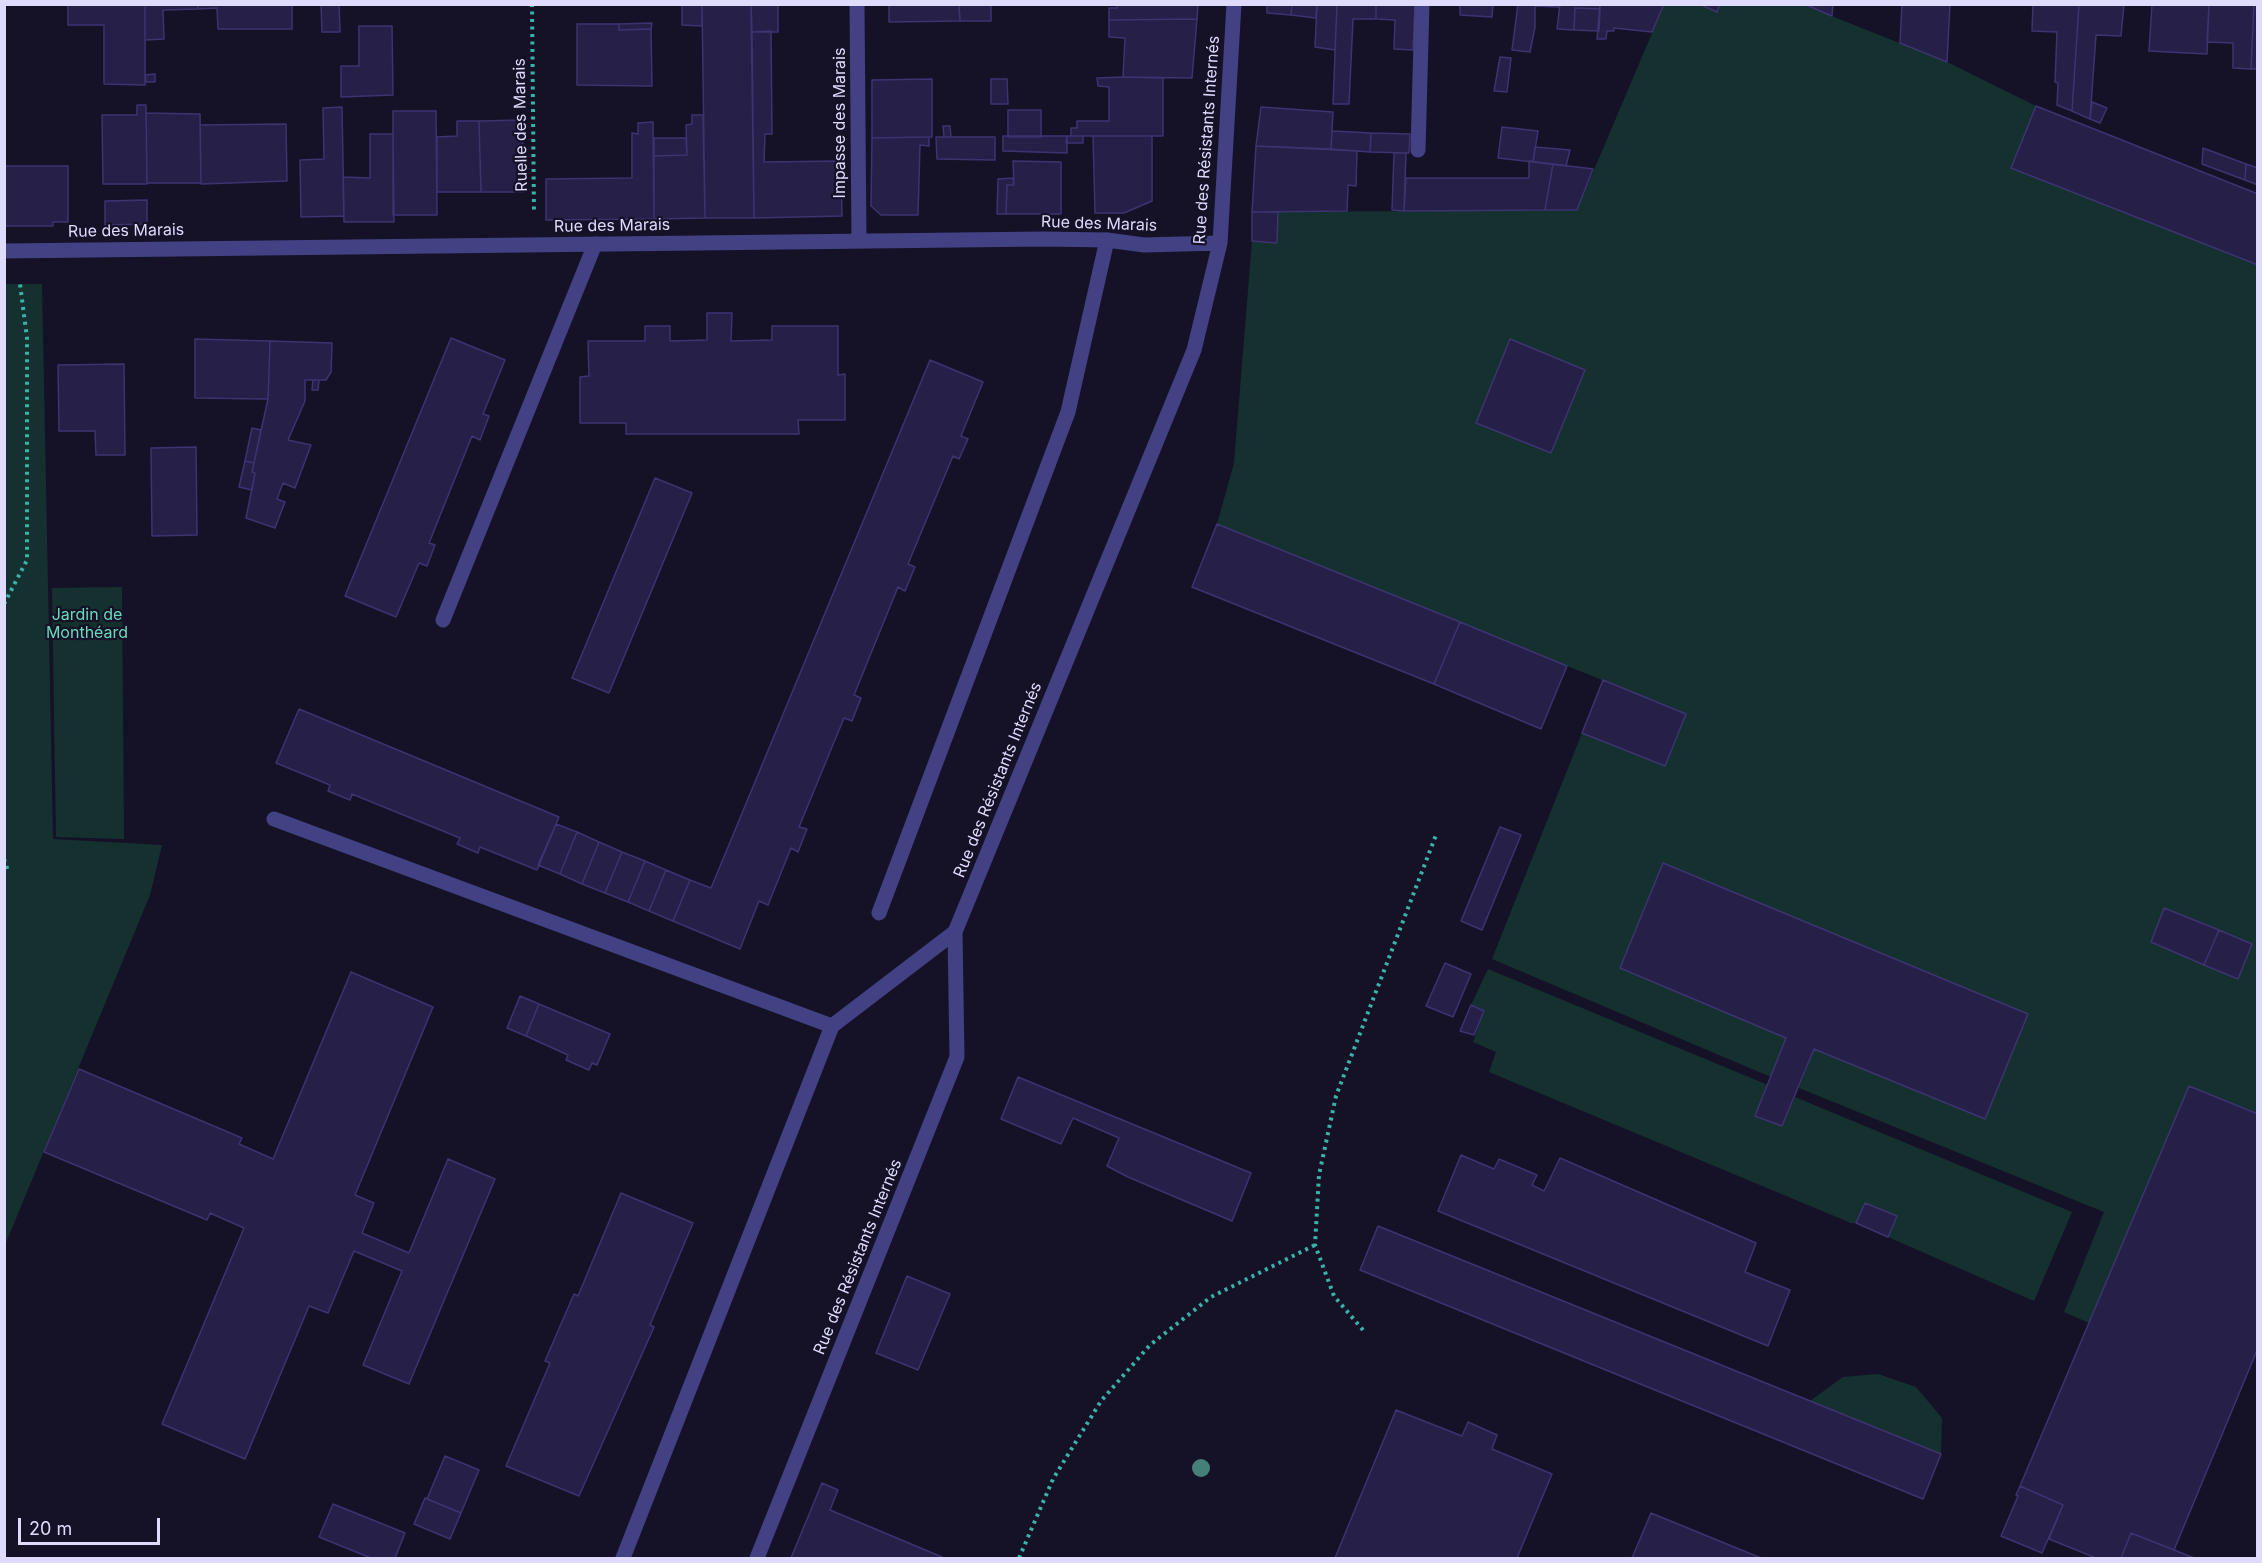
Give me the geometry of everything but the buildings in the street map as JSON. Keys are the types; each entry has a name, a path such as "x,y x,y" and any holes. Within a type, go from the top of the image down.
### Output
{"street":[{"name":"Impasse des Marais","path":"857,4 859,241"},
{"name":"Rue des Résistants Internés","path":"757,1558 957,1057 955,932 1194,350 1220,243 1234,4"},
{"path":"1418,150 1422,4"},
{"name":"Rue des Marais","path":"4,251 859,241 1107,240 1144,245 1220,243"},
{"path":"879,913 1068,412 1107,240"},
{"path":"443,620 595,244"},
{"path":"274,819 832,1026"},
{"path":"623,1558 832,1026 955,932"}],"path":[{"name":"Ruelle des Marais","path":"532,4 535,244"},
{"path":"4,604 27,560 27,338 24,310"},
{"path":"1363,1330 1334,1296 1315,1245 1319,1175 1336,1096 1436,835"},
{"path":"4,859 8,871"},
{"path":"1019,1558 1053,1479 1089,1420 1101,1401 1150,1345 1211,1297 1315,1245"}],"green space":[{"path":"1664,5 1699,5 1717,12 1720,5 1804,5 1947,62 2036,106 2011,168 2257,265 2258,1113 2189,1086 2089,1323 2064,1312 2104,1212 1799,1088 1814,1049 1985,1119 2028,1014 1663,863 1620,968 1786,1038 1771,1077 1492,959 1582,733 1665,766 1686,714 1217,524 1234,463 1252,241 1277,243 1278,212 1577,210","holes":["2165,908 2252,944 2237,978 2151,942"]},
{"path":"4,284 42,284 53,839 162,845 150,895 5,1245"},
{"name":"Jardin de Monthéard","path":"122,587 124,839 56,837 52,588"},
{"path":"1488,969 1768,1085 1755,1116 1782,1126 1795,1097 2072,1212 2034,1301 1888,1237 1897,1216 1865,1203 1856,1223 1851,1223 1489,1072 1496,1052 1473,1042 1484,1011 1471,1005"},
{"path":"1878,1374 1916,1387 1942,1418 1941,1454 1810,1401 1843,1377"}]}
